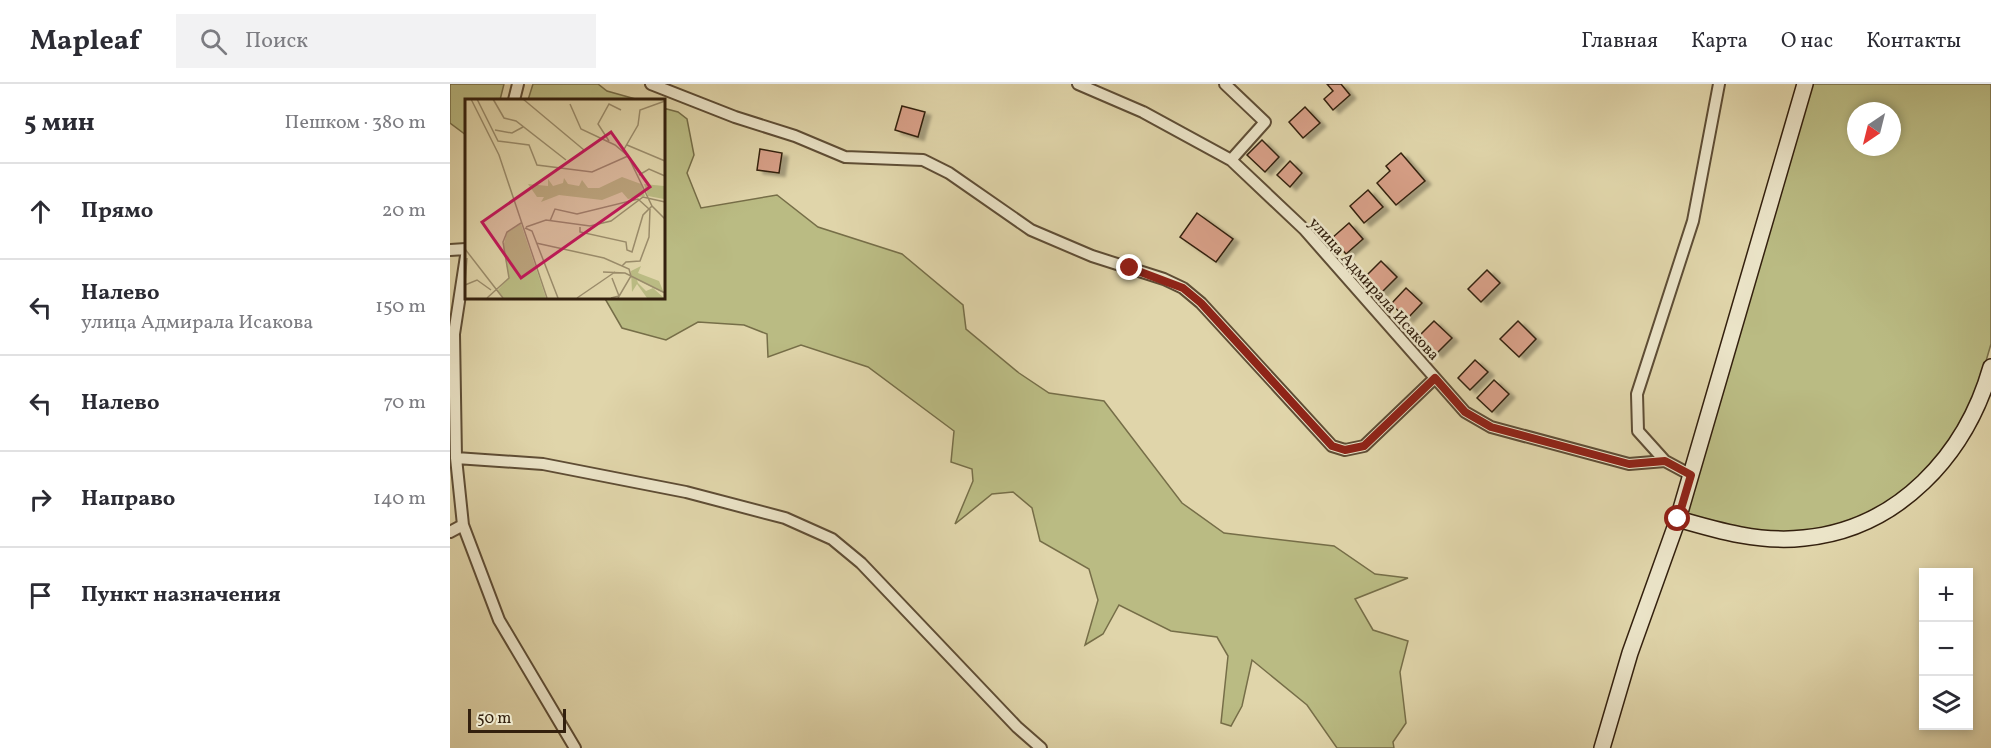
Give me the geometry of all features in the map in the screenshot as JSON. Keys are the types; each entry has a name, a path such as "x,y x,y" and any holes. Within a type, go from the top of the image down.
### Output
{"main road":[{"path":"1602,748 1630,653 1678,519 1805,84"},
{"path":"1678,519 1715,530 1757,538 1803,538 1845,531 1892,507 1934,474 1964,433 1986,384 1991,367"}],"street":[{"path":"514,99 518,84"},
{"path":"651,84 735,117 795,136 845,157 923,160 949,173 1031,230 1092,256 1164,279 1183,288 1201,303 1332,446 1345,450 1364,446 1435,378"},
{"name":"улица Адмирала Исакова","path":"1078,84 1143,112 1232,160 1304,229 1465,412 1491,427 1629,464 1665,461"},
{"path":"1225,84 1265,122 1232,160"},
{"path":"1691,475 1665,461 1638,432 1637,394 1693,221 1719,84"},
{"path":"450,250 465,249"},
{"path":"465,262 454,334 456,458 463,525 499,620 574,748"},
{"path":"456,458 543,464 686,492 785,518 832,539 861,563 1017,728 1041,748"},
{"path":"450,532 463,525"}],"green space":[{"path":"450,84 504,84 500,99 465,99 465,134 450,123"},
{"path":"533,84 598,84 607,91 635,99 528,99"},
{"path":"1810,84 1991,84 1991,344 1979,385 1958,433 1928,472 1887,505 1842,528 1757,535 1683,517"},
{"path":"664,108 678,112 687,119 694,155 687,173 701,208 777,195 818,227 902,254 963,305 966,329 1019,373 1049,393 1104,401 1182,503 1224,533 1334,546 1375,574 1408,578 1355,599 1373,630 1408,641 1400,672 1406,723 1393,742 1394,748 1337,748 1307,705 1252,660 1242,706 1231,726 1221,723 1228,656 1217,637 1171,631 1119,605 1103,634 1085,645 1098,600 1089,569 1040,541 1032,508 1013,492 992,494 955,524 973,481 972,469 951,462 954,431 868,367 801,345 768,357 767,334 744,325 698,322 666,340 622,328 605,298 664,298"}],"building":[{"path":"1327,84 1341,84 1350,95 1333,110 1324,99 1333,91"},
{"path":"902,106 925,112 918,137 895,130"},
{"path":"1305,107 1320,123 1303,138 1289,122"},
{"path":"1262,140 1279,157 1265,172 1247,155"},
{"path":"760,149 782,153 779,173 757,170"},
{"path":"1401,153 1425,181 1396,205 1377,183 1390,171 1386,166"},
{"path":"1290,161 1302,173 1290,187 1277,175"},
{"path":"1368,190 1383,207 1364,223 1350,206"},
{"path":"1197,213 1233,239 1216,262 1180,237"},
{"path":"1349,223 1363,239 1346,254 1332,238"},
{"path":"1381,261 1397,277 1381,293 1365,277"},
{"path":"1487,270 1500,283 1481,302 1468,289"},
{"path":"1406,288 1422,303 1407,319 1391,304"},
{"path":"1434,321 1452,338 1436,354 1418,337"},
{"path":"1518,321 1536,339 1519,357 1500,339"},
{"path":"1475,360 1488,372 1470,390 1458,378"},
{"path":"1494,380 1509,394 1492,412 1477,398"}],"route":[{"path":"1130,268 1183,288 1201,303 1332,446 1345,450 1364,446 1435,378 1465,412 1491,427 1629,464 1665,461 1691,475 1678,519"}]}
